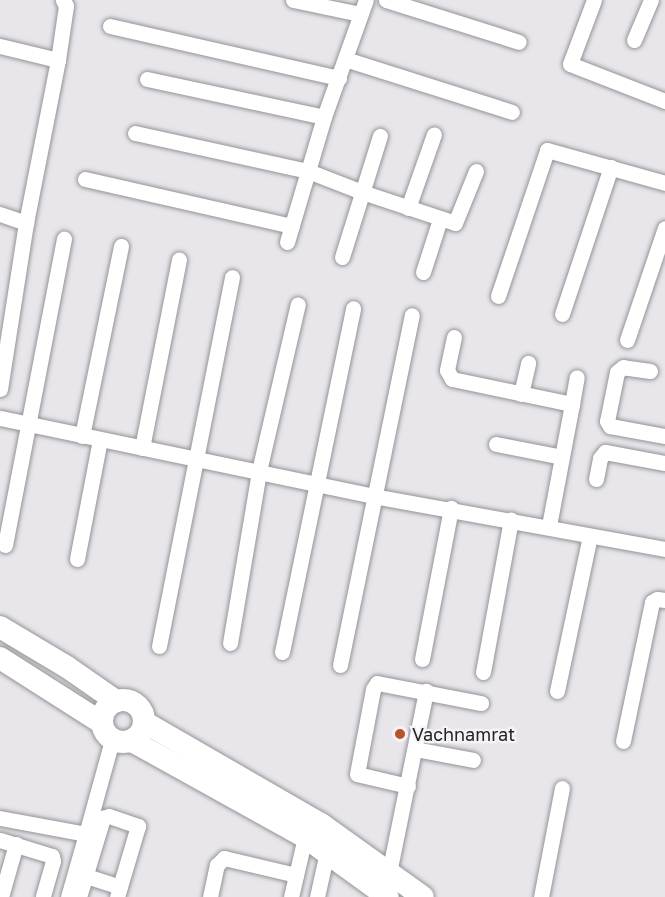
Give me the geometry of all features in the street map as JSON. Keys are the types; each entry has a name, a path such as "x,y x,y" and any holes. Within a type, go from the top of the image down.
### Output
{"street":[{"path":"0,389 26,223 58,60 66,6 63,0"},
{"path":"287,243 324,117 363,7 293,0"},
{"path":"386,0 519,42"},
{"path":"594,0 570,64 665,101"},
{"path":"634,40 651,0"},
{"path":"110,26 339,78"},
{"path":"0,46 58,60"},
{"path":"345,59 512,112"},
{"path":"147,79 324,117"},
{"path":"135,133 308,171 455,223 476,171"},
{"path":"408,208 434,134"},
{"path":"342,257 380,136"},
{"path":"498,296 547,150 665,183"},
{"path":"562,314 611,167"},
{"path":"85,178 292,226"},
{"path":"0,214 26,223"},
{"path":"423,272 440,219"},
{"path":"627,340 665,228"},
{"path":"5,545 64,239"},
{"path":"82,436 121,246"},
{"path":"142,448 179,260"},
{"path":"159,646 232,278"},
{"path":"230,643 259,471 298,304"},
{"path":"282,652 353,308"},
{"path":"340,665 412,315"},
{"path":"453,337 447,370 449,376 572,404"},
{"path":"521,393 528,363"},
{"path":"650,371 623,367 617,372 607,422 610,426 665,436"},
{"path":"549,526 577,377"},
{"path":"0,418 373,496 451,508 665,549"},
{"path":"77,559 100,440"},
{"path":"496,444 562,457"},
{"path":"596,479 600,458 605,452 665,463"},
{"path":"422,659 451,508"},
{"path":"483,672 511,520"},
{"path":"557,691 590,536"},
{"path":"623,741 652,602 657,598 665,600"},
{"path":"0,627 67,667 116,701"},
{"path":"0,658 305,837 388,897"},
{"path":"408,786 360,777 357,772 376,683 481,703"},
{"path":"389,873 426,691"},
{"path":"79,897 86,834 123,731 141,710 136,705 123,700 116,701 105,711 123,731 321,824 423,897"},
{"path":"415,749 473,760"},
{"path":"541,897 562,788"},
{"path":"68,897 103,818 109,816 137,825 119,892 80,874"},
{"path":"0,818 86,834"},
{"path":"291,897 305,837"},
{"path":"0,840 52,856 53,861 43,897"},
{"path":"1,897 16,844"},
{"path":"317,897 327,852"},
{"path":"210,897 217,865 224,858 296,875"}],"place":[{"name":"Vachnamrat","path":"400,734"}]}
